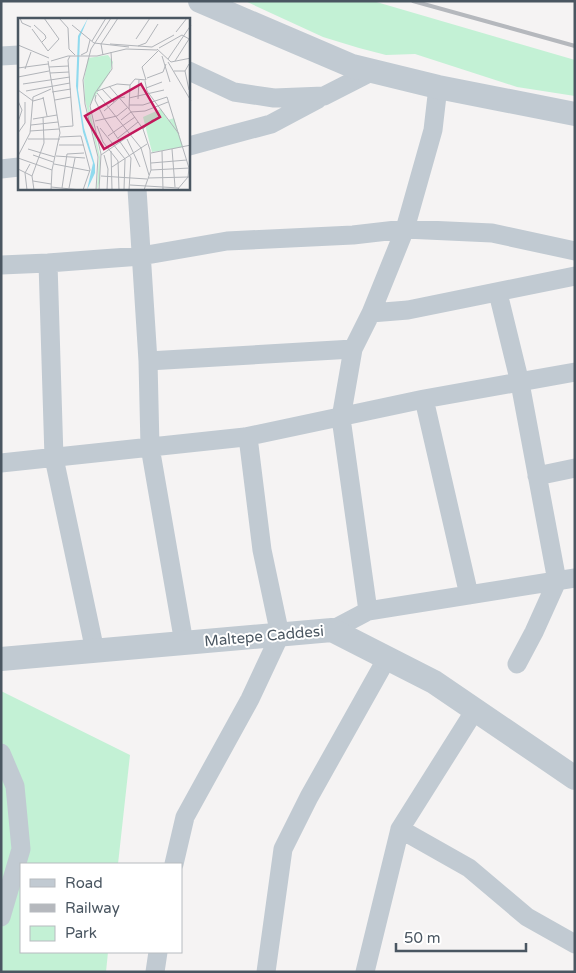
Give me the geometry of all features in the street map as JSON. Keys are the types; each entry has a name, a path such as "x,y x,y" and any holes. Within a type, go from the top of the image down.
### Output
{"street":[{"path":"200,1 344,63 438,87 575,114"},
{"path":"1,56 18,55"},
{"path":"190,71 234,92 274,98 324,96"},
{"path":"190,146 271,124 373,71"},
{"path":"368,611 342,418 353,349 371,313 405,229 433,130 438,87"},
{"path":"1,169 18,167"},
{"path":"137,190 148,361 150,447 184,643"},
{"path":"1,265 140,256 227,241 353,235 405,229 492,233 575,251"},
{"path":"48,263 54,458 95,651"},
{"path":"371,313 408,310 575,276"},
{"path":"498,293 520,383 537,476 566,580 517,664"},
{"path":"148,361 353,349"},
{"path":"1,463 248,437 424,399 575,372"},
{"path":"424,399 469,595"},
{"path":"174,863 184,817 250,699 280,635 262,550 248,437"},
{"path":"537,476 575,468"},
{"path":"332,630 368,611 566,580"},
{"name":"Maltepe Caddesi","path":"1,660 332,630 434,682 575,778"},
{"path":"266,972 283,849 309,797 387,658"},
{"path":"364,972 400,829 475,710"},
{"path":"1,753 15,786 21,849 1,917"},
{"path":"400,829 468,868 527,917 575,944"},
{"path":"155,972 158,953"}],"green space":[{"path":"245,1 373,1 575,60 575,96 517,87 415,54 386,55 359,48 323,37"},
{"path":"1,691 130,755 118,863 20,863 20,953 108,953 106,972 1,972"}],"railway":[{"path":"413,1 575,46"}]}
